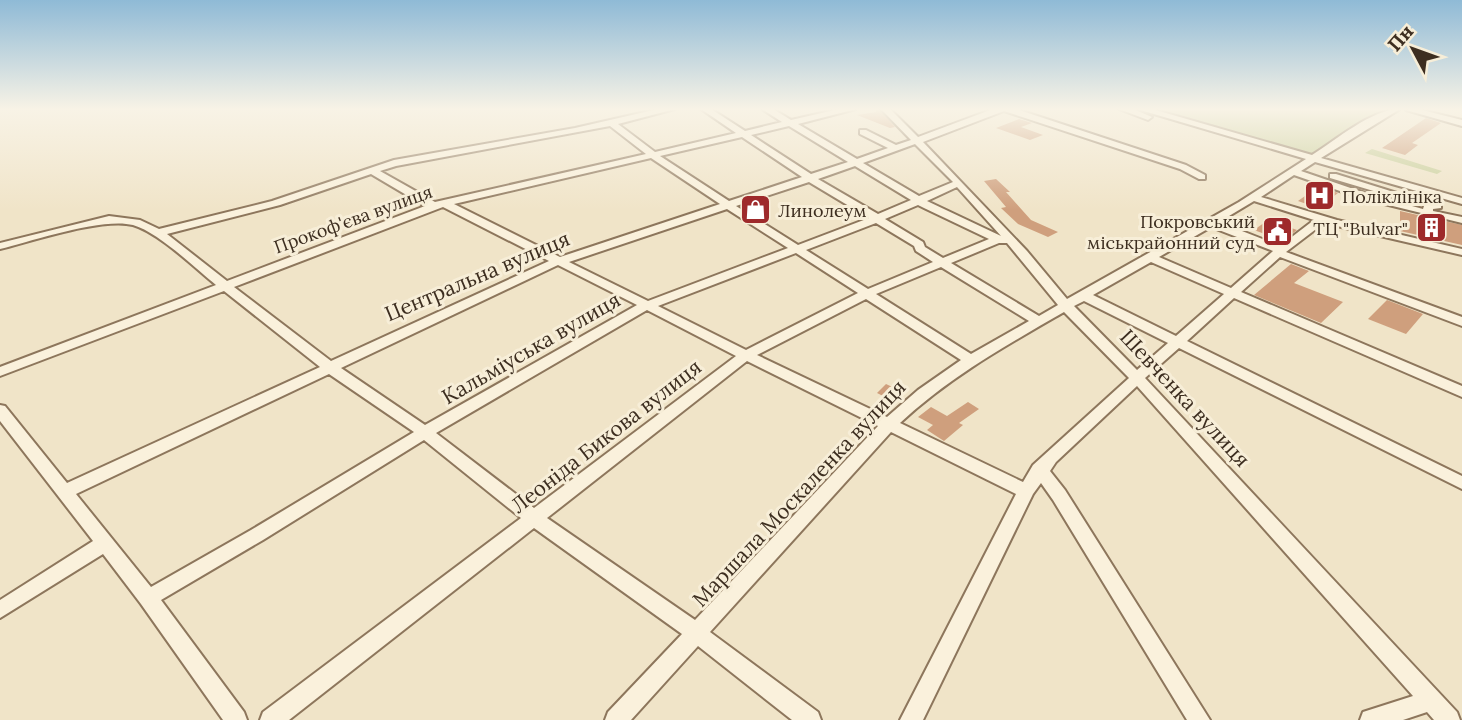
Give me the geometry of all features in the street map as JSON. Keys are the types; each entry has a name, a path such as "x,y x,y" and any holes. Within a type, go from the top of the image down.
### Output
{"street":[{"path":"158,233 285,200 371,170 501,143"},
{"path":"638,143 796,250 971,360"},
{"name":"Прокоф'єва вулиця","path":"0,372 439,205 707,143"},
{"path":"757,143 919,244 920,249 1040,322"},
{"path":"821,143 919,200 1018,248"},
{"path":"884,143 897,149"},
{"name":"Центральна вулиця","path":"64,492 559,262 911,143"},
{"name":"Шевченка вулиця","path":"920,143 1018,248 1066,306 1137,378 1450,720"},
{"path":"1108,143 1183,167 1202,177"},
{"path":"1230,143 1304,166 1408,187 1462,220"},
{"path":"1237,143 1399,201 1462,211"},
{"path":"1276,143 1304,166"},
{"name":"Маршала Москаленка вулиця","path":"617,720 889,425 923,393 971,360 1254,198 1339,143"},
{"path":"371,170 1026,491"},
{"name":"Кальміуська вулиця","path":"148,598 425,432 646,306 876,219 959,183"},
{"path":"1399,201 1408,187"},
{"path":"1254,198 1322,219 1462,252"},
{"path":"1434,205 1462,201"},
{"path":"0,246 110,219 136,222 158,233 329,367 425,432 534,518 698,634 810,720"},
{"path":"911,720 1039,469 1280,251 1322,219"},
{"path":"1210,223 1462,322"},
{"name":"Леоніда Бикова вулиця","path":"271,720 746,355 866,294 945,264 999,239"},
{"path":"1150,257 1462,392"},
{"path":"1084,296 1462,483"},
{"path":"2,416 148,598 236,720"},
{"path":"1039,469 1059,495 1199,720"},
{"path":"0,610 104,543"},
{"path":"1370,720 1431,700"}],"green space":[{"path":"1260,143 1330,143 1307,157"},
{"path":"1372,149 1442,171 1437,174 1365,153"}],"building":[{"path":"1390,143 1418,145 1405,155 1382,148"},
{"path":"996,179 1010,192 1006,192 1031,220 1058,232 1048,237 1018,224 1001,208 1006,207 984,181"},
{"name":"Поліклініка","path":"1319,186 1338,193 1318,208 1298,201"},
{"name":"ТЦ \"Bulvar\"","path":"1400,211 1462,225 1462,245 1400,231"},
{"name":"Покровський міськрайонний суд","path":"1268,220 1297,230 1283,241 1254,230"},
{"path":"1291,264 1309,271 1294,283 1343,302 1321,323 1254,295"},
{"path":"1387,300 1423,314 1406,334 1368,319"},
{"path":"886,384 905,393 895,402 877,393"},
{"path":"968,402 979,409 959,423 963,425 944,441 927,430 933,425 918,417 931,407 947,416"}],"place":[{"name":"Поліклініка","path":"1319,196"},
{"name":"Линолеум","path":"755,210"},
{"name":"ТЦ \"Bulvar\"","path":"1431,228"},
{"name":"Покровський міськрайонний суд","path":"1278,231"}]}
